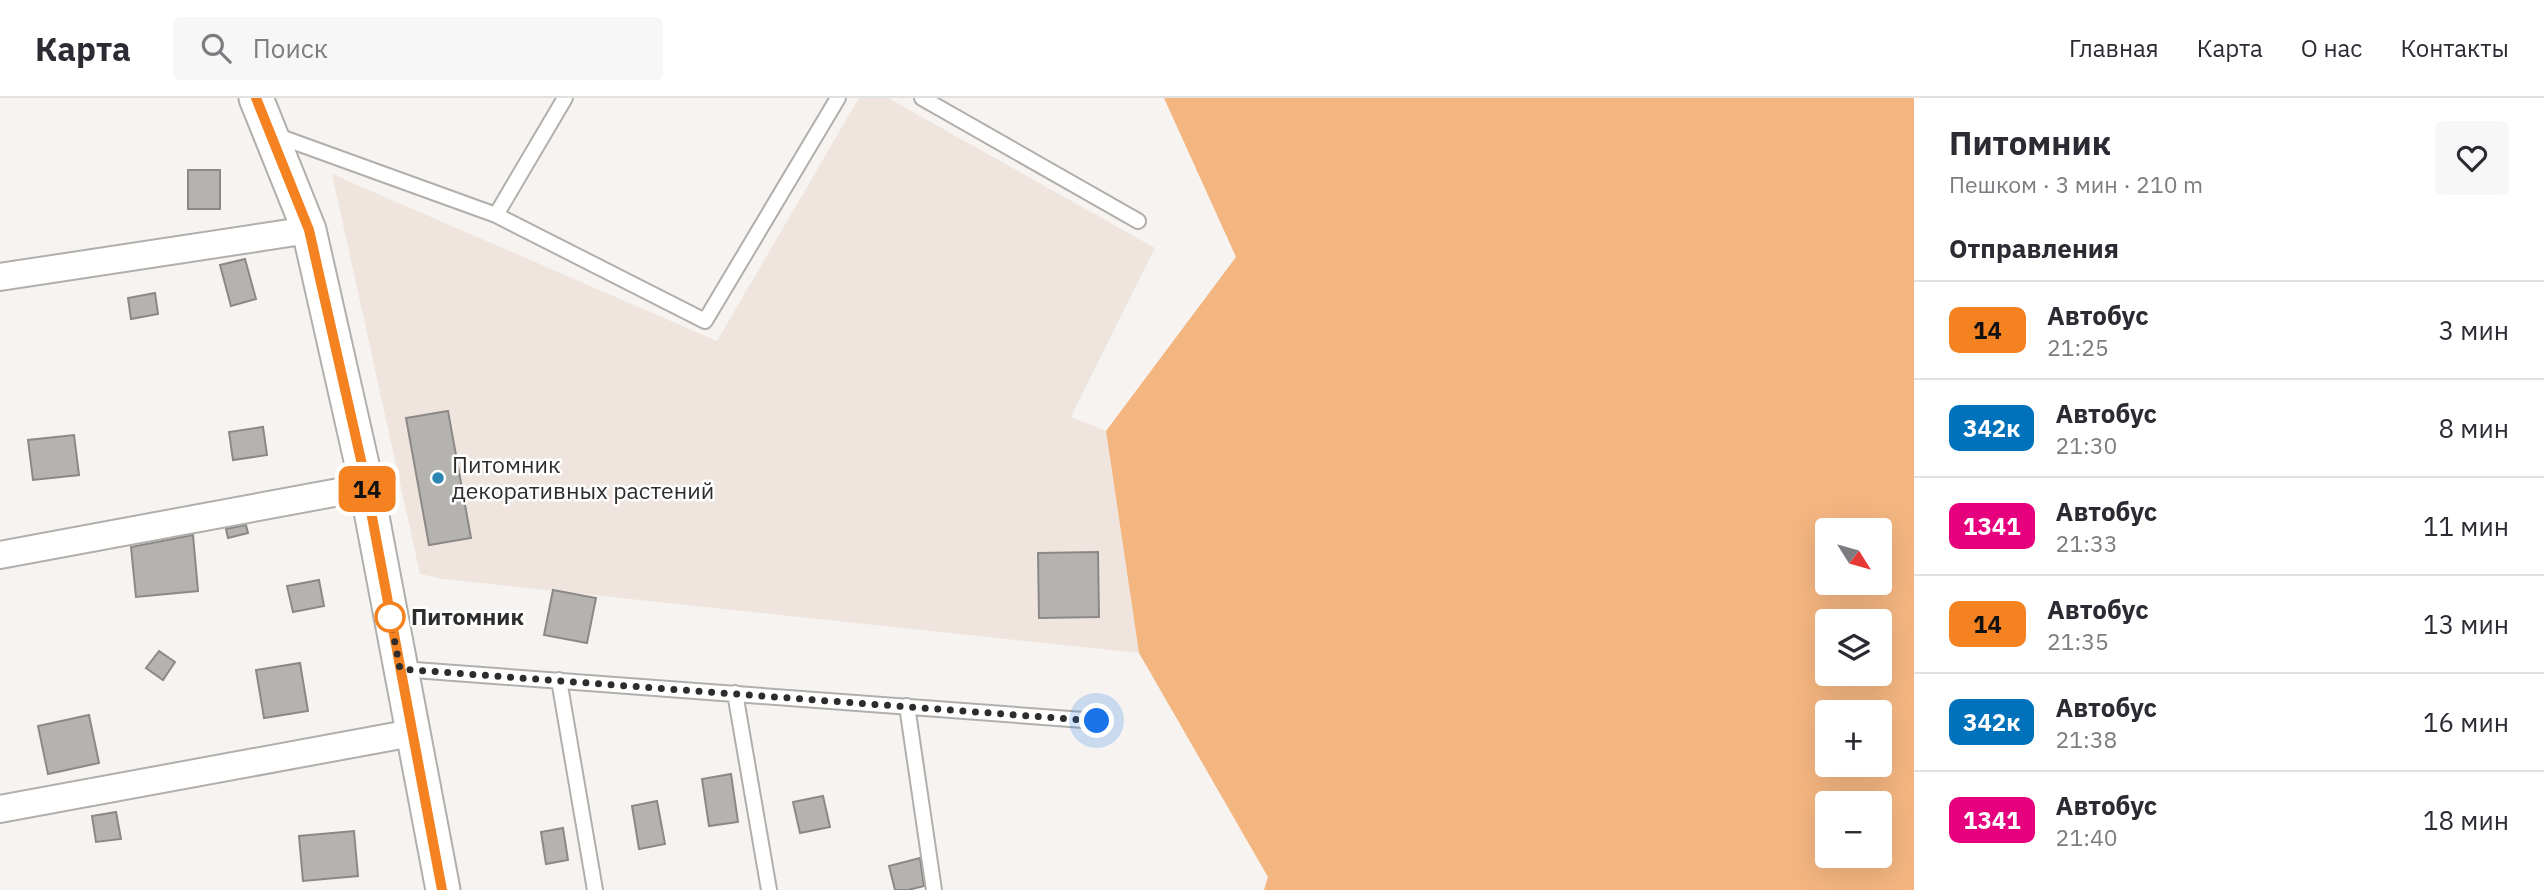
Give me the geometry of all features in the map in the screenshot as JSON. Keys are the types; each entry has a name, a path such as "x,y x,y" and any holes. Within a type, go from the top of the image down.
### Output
{"street":[{"path":"256,98 309,230 366,487 443,890"},
{"path":"0,277 309,230"},
{"path":"0,555 366,487"},
{"path":"0,809 412,733"}],"lane":[{"path":"496,215 565,98"},
{"path":"270,133 496,215 705,321 838,98"},
{"path":"922,98 1138,221"},
{"path":"400,669 1097,721"},
{"path":"559,680 595,890"},
{"path":"736,693 769,890"},
{"path":"907,706 934,890"}],"shaded area":[{"path":"859,98 888,98 1155,248 1071,417 1106,431 1139,653 443,579 420,574 332,174 717,341"},
{"path":"1164,98 1914,98 1914,890 1264,890 1268,877 1139,653 1106,431 1236,257"}],"building":[{"path":"188,170 220,170 220,209 188,209"},
{"path":"245,259 256,299 231,306 220,265"},
{"path":"155,293 158,314 131,319 128,298"},
{"name":"Питомник декоративных растений","path":"448,411 471,538 429,545 406,418"},
{"path":"263,427 267,455 233,460 229,432"},
{"path":"74,435 79,475 33,480 28,440"},
{"path":"246,525 248,533 228,538 226,529"},
{"path":"193,535 198,591 136,597 131,547"},
{"path":"1098,552 1099,617 1039,618 1038,553"},
{"path":"319,580 324,606 293,612 287,586"},
{"path":"553,590 596,598 587,643 544,635"},
{"path":"159,651 175,662 163,680 146,668"},
{"path":"300,663 308,711 264,718 256,670"},
{"path":"89,715 99,763 48,774 38,726"},
{"path":"731,774 738,822 709,826 702,779"},
{"path":"823,796 830,827 800,833 793,802"},
{"path":"657,801 665,844 639,849 632,806"},
{"path":"116,812 121,839 96,842 92,816"},
{"path":"563,828 568,860 546,864 541,832"},
{"path":"354,831 358,876 303,881 299,836"},
{"path":"920,858 924,886 895,890 889,866"}],"bus line":[{"name":"14","path":"256,98 309,230 363,469 442,890"}],"place":[{"name":"Питомник декоративных растений","path":"438,478"},
{"name":"Питомник","path":"390,617"}],"route":[{"path":"390,617 400,669 1097,721"}]}
